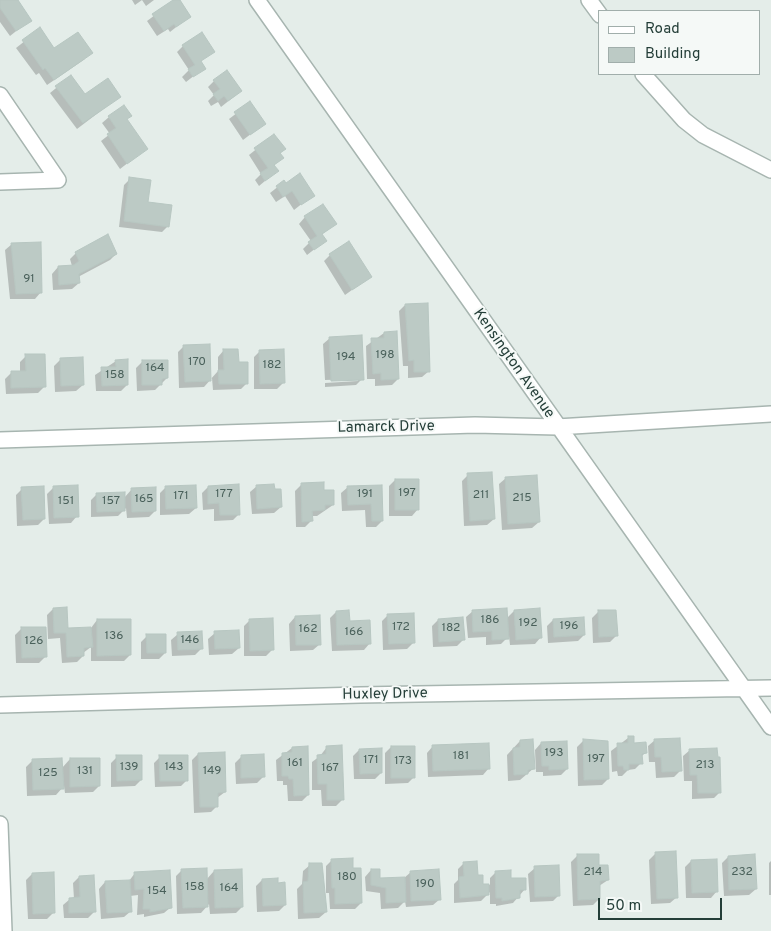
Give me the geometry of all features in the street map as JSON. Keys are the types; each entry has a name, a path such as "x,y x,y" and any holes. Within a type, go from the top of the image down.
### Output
{"street":[{"name":"Kensington Avenue","path":"257,0 557,427 771,727"},
{"path":"643,75 684,120 703,135 771,170"},
{"path":"0,96 58,180 0,182"},
{"name":"Lamarck Drive","path":"0,440 475,425 557,427 771,414"},
{"name":"Huxley Drive","path":"0,705 360,695 771,688"},
{"path":"0,824 4,931"}],"building":[{"path":"0,0 18,0 32,21 16,31 0,8"},
{"path":"173,0 180,0 191,17 176,27 174,24 164,31 152,14"},
{"path":"40,27 54,48 78,32 93,53 54,80 45,68 43,70 22,40"},
{"path":"202,32 215,52 201,61 206,69 193,77 188,69 195,65 182,45"},
{"path":"227,70 242,91 228,101 224,96 218,101 213,94 220,89 213,80"},
{"path":"71,75 85,94 108,78 121,97 83,123 55,86"},
{"path":"250,101 266,124 250,135 234,112"},
{"path":"124,105 132,116 127,119 148,149 127,164 107,134 116,128 108,116"},
{"path":"274,134 286,149 280,153 284,158 274,165 279,171 265,181 260,173 268,168 254,148"},
{"path":"300,173 315,196 301,205 292,191 283,197 276,186 284,180 286,183"},
{"path":"129,177 151,180 148,202 172,205 169,227 124,221"},
{"path":"323,204 337,224 322,234 327,241 314,250 308,242 317,236 304,216"},
{"path":"108,234 117,254 79,274 80,283 59,285 58,266 74,265 79,261 75,252"},
{"path":"349,241 372,277 352,290 329,254"},
{"path":"41,242 42,293 16,294 11,243"},
{"path":"428,303 430,372 414,372 414,360 409,361 405,304"},
{"path":"397,331 399,379 381,380 381,373 373,374 371,338 384,338 384,332"},
{"path":"362,335 364,380 331,381 329,337"},
{"path":"210,344 211,381 185,382 183,345"},
{"path":"223,349 238,349 239,362 248,362 248,384 219,384 218,370 224,370"},
{"path":"284,349 285,383 260,384 259,350"},
{"path":"25,354 45,354 46,387 11,388 11,371 26,371"},
{"path":"83,357 84,385 61,386 60,358"},
{"path":"128,359 128,385 102,386 101,367 116,367 115,360"},
{"path":"142,360 168,360 168,378 162,379 162,385 142,385"},
{"path":"492,472 495,519 470,521 467,473"},
{"path":"537,475 540,522 508,524 505,477"},
{"path":"395,479 419,479 419,510 395,510"},
{"path":"324,482 324,490 334,490 334,505 325,505 325,510 312,511 313,521 302,522 301,483"},
{"path":"239,484 240,515 220,515 219,503 208,504 208,486"},
{"path":"274,484 275,489 281,489 282,507 257,509 256,485"},
{"path":"78,485 79,517 54,518 53,486"},
{"path":"196,485 197,508 166,509 165,486"},
{"path":"382,485 383,521 372,521 371,504 348,505 347,486"},
{"path":"44,486 45,519 23,520 21,487"},
{"path":"156,487 156,511 132,512 131,488"},
{"path":"125,492 125,511 97,512 96,493"},
{"path":"67,607 68,628 91,627 93,647 84,648 84,656 67,657 66,633 54,633 53,608"},
{"path":"507,608 509,639 492,640 492,631 473,632 472,610"},
{"path":"540,608 542,638 516,640 514,610"},
{"path":"349,610 350,621 370,620 371,644 337,645 336,611"},
{"path":"598,610 616,610 618,636 599,637"},
{"path":"414,613 415,643 389,644 387,614"},
{"path":"320,615 321,645 296,645 295,616"},
{"path":"463,617 465,640 439,642 438,619"},
{"path":"584,617 585,635 554,637 553,619"},
{"path":"273,618 274,650 250,651 249,619"},
{"path":"97,619 131,619 131,655 97,656"},
{"path":"21,627 46,627 47,657 22,658"},
{"path":"239,630 240,648 215,649 214,631"},
{"path":"202,631 203,649 178,650 177,632"},
{"path":"146,634 166,634 166,653 147,653"},
{"path":"628,736 634,736 634,743 646,742 647,753 642,754 643,764 629,764 629,770 624,770 623,766 618,766 617,743 628,743"},
{"path":"680,738 682,771 662,772 661,757 655,757 654,739"},
{"path":"533,739 535,769 528,770 528,774 514,775 513,748 520,747 520,740"},
{"path":"583,739 608,741 609,779 584,780"},
{"path":"567,741 568,769 549,770 549,766 542,766 541,742"},
{"path":"489,743 490,769 433,771 432,745"},
{"path":"342,745 344,800 327,800 327,784 318,784 317,755 326,754 326,746"},
{"path":"308,746 309,795 294,796 293,779 289,779 288,776 282,776 282,753 292,752 292,747"},
{"path":"391,746 415,746 415,778 391,778"},
{"path":"382,748 382,773 360,774 359,749"},
{"path":"717,748 718,757 720,757 721,793 698,793 697,775 690,775 689,749"},
{"path":"225,752 226,792 218,793 218,807 200,807 198,753"},
{"path":"264,754 265,777 241,778 241,755"},
{"path":"116,755 142,755 142,780 117,781"},
{"path":"159,755 188,755 188,781 160,781"},
{"path":"62,758 64,789 33,790 32,759"},
{"path":"70,758 100,758 100,786 70,787"},
{"path":"676,851 678,898 657,899 655,852"},
{"path":"577,854 599,854 599,865 608,865 609,880 600,881 600,899 578,900"},
{"path":"755,854 757,889 729,890 728,856"},
{"path":"353,858 353,868 361,868 362,903 335,904 335,888 332,888 331,859"},
{"path":"717,859 718,892 692,893 691,860"},
{"path":"477,861 478,875 483,875 483,884 489,884 489,895 460,898 459,877 464,876 463,862"},
{"path":"309,863 322,863 327,912 304,913 303,882 308,881"},
{"path":"559,865 560,896 535,897 534,866"},
{"path":"207,868 208,907 183,908 181,869"},
{"path":"242,869 243,907 215,908 214,870"},
{"path":"371,869 380,869 380,878 405,877 406,902 386,903 386,888 371,885"},
{"path":"439,869 441,900 411,901 410,871"},
{"path":"170,870 172,908 150,912 150,909 143,909 144,889 135,890 134,872"},
{"path":"511,870 511,878 526,878 526,890 520,890 520,898 502,901 502,898 496,898 495,871"},
{"path":"54,872 55,913 33,914 32,873"},
{"path":"94,875 96,912 69,913 69,898 80,897 79,876"},
{"path":"278,878 278,883 285,882 286,905 263,906 262,879"},
{"path":"130,880 132,912 107,913 105,881"}]}
